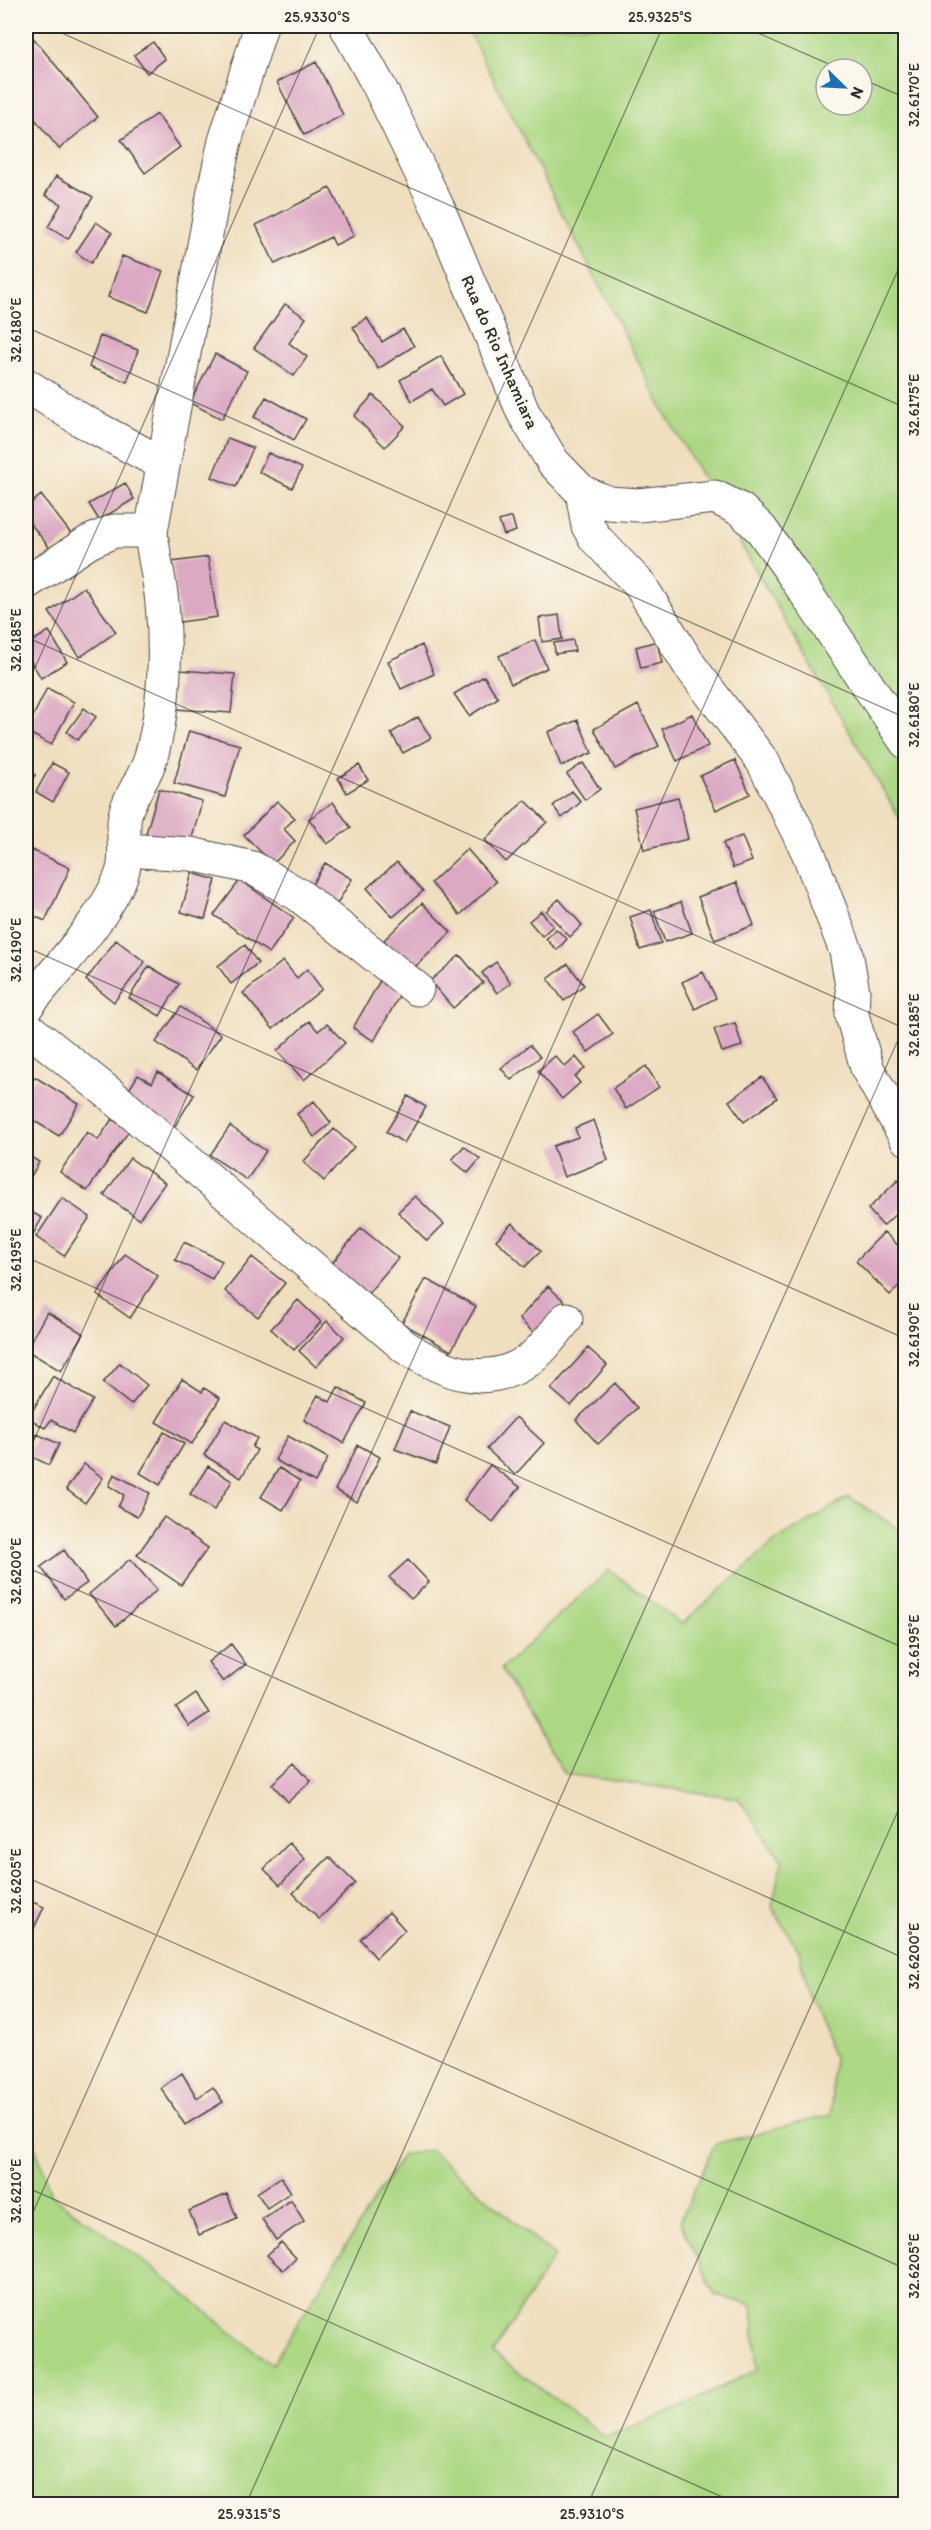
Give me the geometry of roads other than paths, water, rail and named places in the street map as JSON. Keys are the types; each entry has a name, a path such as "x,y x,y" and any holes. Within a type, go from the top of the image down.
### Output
{"street":[{"path":"26,1007 104,910 117,886 124,868 126,812 150,760 160,720 165,644 162,600 153,557 152,531 215,186 225,141 261,26"},
{"name":"Rua do Rio Inhamiara","path":"346,26 380,88 438,208 523,412 553,462 582,492 609,503 638,505 715,497 741,510 761,529 791,571 906,742"},
{"path":"26,385 81,420 163,464"},
{"path":"582,492 591,532 640,585 690,666 764,762 808,852 846,951 853,992 852,1016 867,1068 906,1138"},
{"path":"26,582 89,542 114,531 152,531"},
{"path":"125,850 197,855 253,868 277,880 417,989"},
{"path":"26,1027 110,1094 405,1347 428,1362 450,1372 473,1377 504,1372 530,1360 566,1319"}]}
